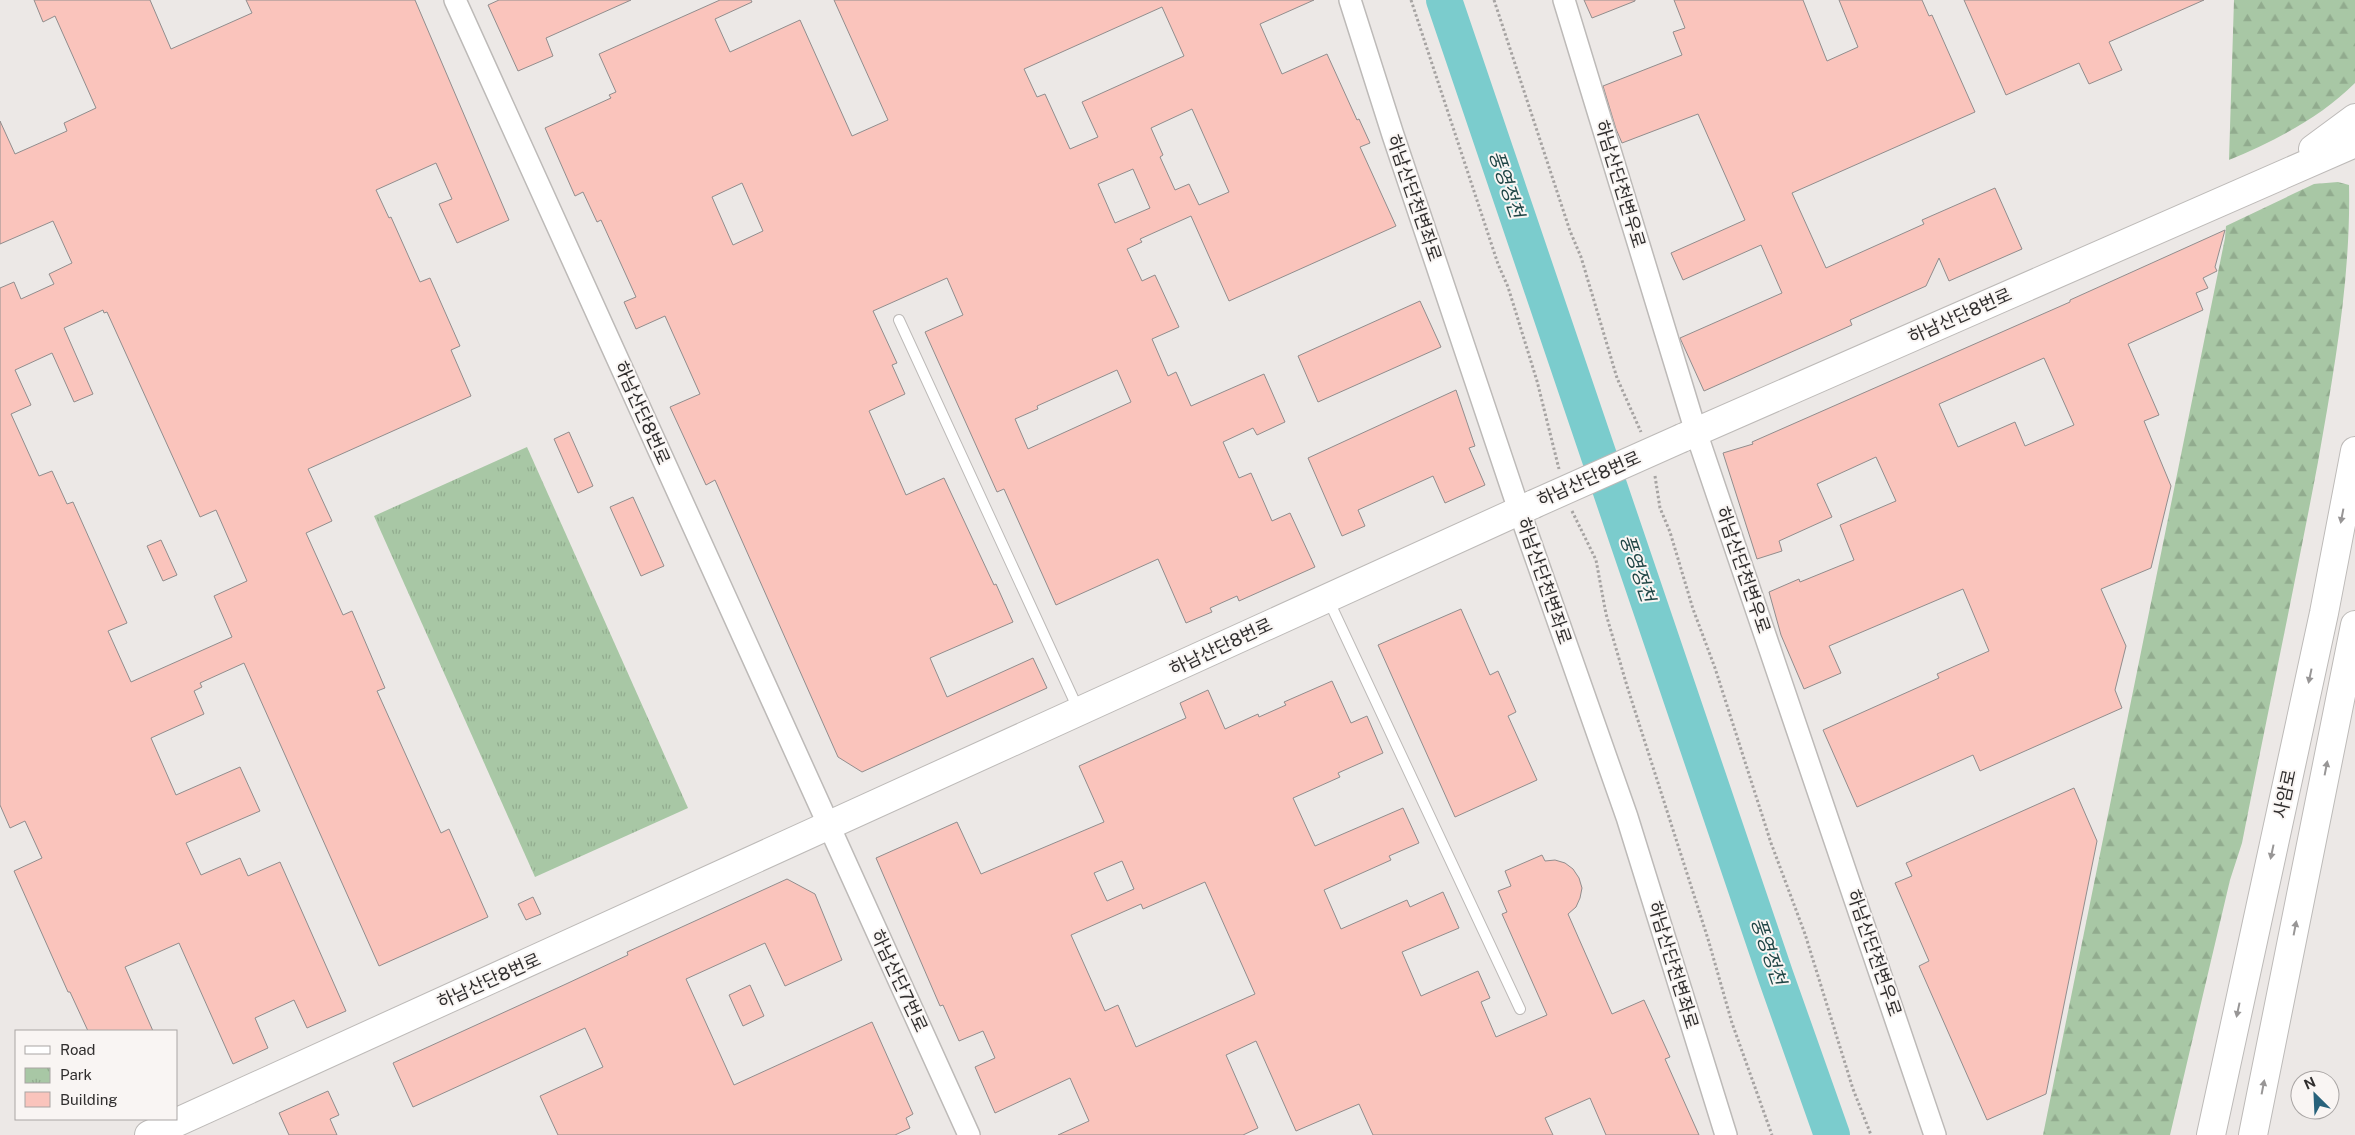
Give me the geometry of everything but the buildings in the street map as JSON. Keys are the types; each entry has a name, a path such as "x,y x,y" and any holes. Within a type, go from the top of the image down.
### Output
{"street":[{"name":"하남산단8번로","path":"455,0 828,827"},
{"name":"하남산단천변좌로","path":"1350,0 1393,135 1527,507 1726,1135"},
{"name":"하남산단천변우로","path":"1564,0 1689,435 1935,1135"},
{"path":"2267,181 2355,118"},
{"name":"하남산단8번로","path":"149,1135 1527,507 2355,143"},
{"path":"2267,181 2342,164 2355,165"},
{"name":"사암로","path":"2211,1135 2324,612 2355,451"},
{"name":"사암로","path":"2253,1135 2355,625"},
{"name":"하남산단7번로","path":"828,827 969,1135"}],"lane":[{"path":"899,320 1079,712"},
{"path":"1328,598 1520,1009"}],"path":[{"path":"1411,0 1498,264 1508,287 1543,404 1560,473"},
{"path":"1494,0 1570,231 1581,257 1617,378 1642,434"},
{"path":"1654,470 1660,508 1670,532 1693,609 1715,668 1774,851 1805,934 1854,1089 1871,1135"},
{"path":"1570,507 1596,560 1606,614 1626,686 1708,939 1732,1023 1772,1135"}],"green space":[{"path":"2234,0 2355,0 2355,83 2327,107 2296,128 2229,160"},
{"path":"2338,182 2349,185 2347,255 2340,324 2318,462 2242,843 2230,880 2170,1135 2043,1135 2226,226 2314,184"},
{"path":"527,447 688,808 535,877 374,516"}],"waterway":[{"name":"풍영정천","path":"1444,0 1776,977 1832,1135"}]}
